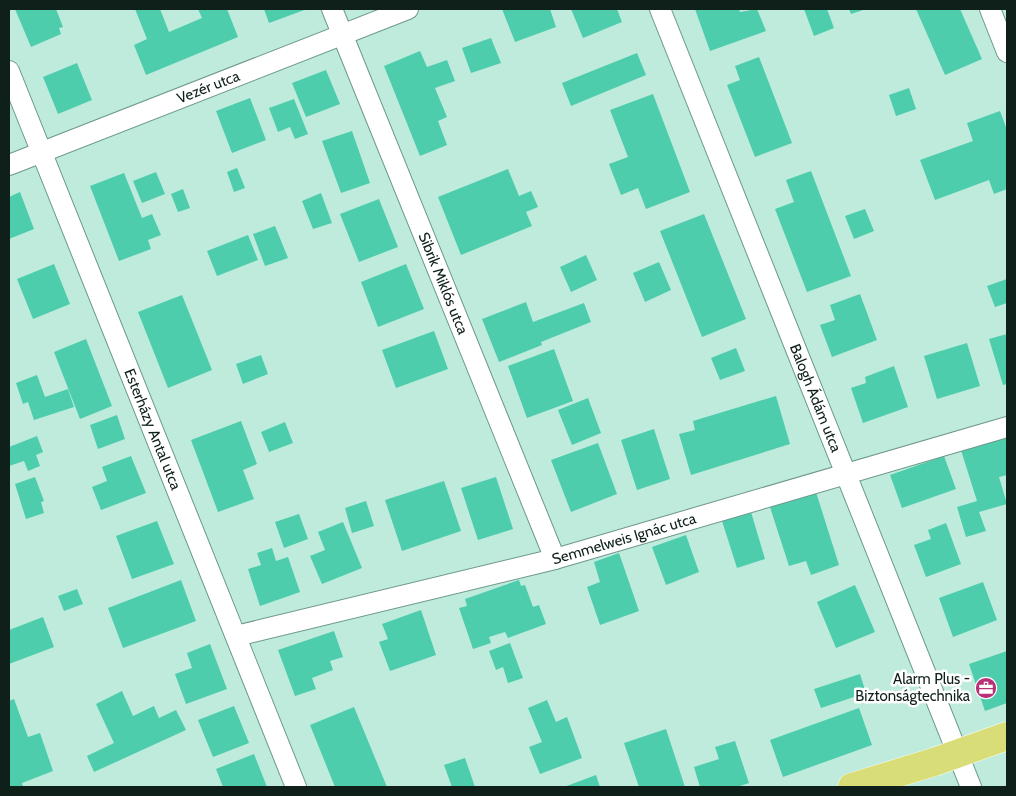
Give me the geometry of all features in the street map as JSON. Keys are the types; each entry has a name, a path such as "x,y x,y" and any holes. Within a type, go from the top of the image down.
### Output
{"main road":[{"path":"852,787 1007,736"}],"street":[{"name":"Sibrik Miklós utca","path":"332,9 555,559"},
{"name":"Vezér utca","path":"9,165 408,9"},
{"name":"Balogh Ádám utca","path":"660,9 971,787"},
{"path":"990,9 1007,52"},
{"name":"Esterházy Antal utca","path":"9,71 296,787"},
{"name":"Semmelweis Ignác utca","path":"236,636 555,559 1007,427"}],"building":[{"path":"15,9 56,9 63,27 59,28 61,34 31,47"},
{"path":"135,9 160,9 169,32 202,18 198,9 227,9 238,37 146,75 134,45 147,39"},
{"path":"264,9 307,9 269,23"},
{"path":"502,9 550,9 556,27 515,42"},
{"path":"571,9 617,9 622,22 583,38"},
{"path":"695,9 739,9 740,12 757,9 766,31 710,51"},
{"path":"804,9 827,9 834,28 814,36"},
{"path":"849,9 866,9 851,14"},
{"path":"916,9 960,9 982,59 945,75"},
{"path":"491,38 501,63 471,73 462,48"},
{"path":"420,51 427,67 447,60 455,81 435,88 447,117 438,121 447,145 420,156 384,66"},
{"path":"637,53 646,75 571,106 562,83"},
{"path":"759,57 792,143 755,157 727,85 740,80 735,66"},
{"path":"77,63 92,100 58,114 43,77"},
{"path":"326,70 340,104 306,117 292,83"},
{"path":"909,88 916,109 896,116 889,95"},
{"path":"653,94 690,192 646,209 638,188 621,195 609,164 628,157 610,110"},
{"path":"250,98 266,140 232,153 216,111"},
{"path":"294,99 308,134 295,139 290,127 278,132 269,108"},
{"path":"1000,111 1007,130 1007,189 994,194 989,180 935,200 920,160 973,141 967,123"},
{"path":"352,131 370,183 341,193 322,141"},
{"path":"237,168 245,188 234,192 227,172"},
{"path":"508,169 519,196 531,191 538,207 526,212 532,226 461,255 438,197"},
{"path":"811,171 851,276 807,292 775,209 794,202 786,180"},
{"path":"156,172 165,194 142,203 133,181"},
{"path":"124,173 142,218 152,214 161,235 148,240 151,249 119,261 90,186"},
{"path":"183,189 190,208 178,212 171,194"},
{"path":"20,192 34,229 9,239 9,197"},
{"path":"321,193 332,223 313,229 302,201"},
{"path":"379,199 398,247 359,262 340,214"},
{"path":"865,209 874,231 854,239 845,216"},
{"path":"704,214 746,319 702,337 660,231"},
{"path":"275,226 288,258 265,266 253,234"},
{"path":"248,235 258,260 217,276 207,251"},
{"path":"586,255 597,280 571,292 560,267"},
{"path":"659,262 671,290 645,302 633,273"},
{"path":"54,264 70,304 33,319 17,279"},
{"path":"406,264 424,309 378,327 361,282"},
{"path":"1007,279 1007,303 995,307 987,286"},
{"path":"860,294 877,340 832,357 820,325 835,320 830,305"},
{"path":"182,295 212,370 168,388 138,312"},
{"path":"526,302 533,322 584,303 591,322 541,342 542,345 499,362 482,319"},
{"path":"434,331 448,369 396,388 382,350"},
{"path":"1007,334 1007,384 1003,385 989,339"},
{"path":"86,339 112,406 80,419 54,352"},
{"path":"967,343 980,386 937,399 924,356"},
{"path":"736,348 745,371 720,380 711,358"},
{"path":"554,349 573,401 527,418 508,366"},
{"path":"261,355 268,374 243,384 236,364"},
{"path":"894,366 908,407 863,423 851,388 866,383 865,377"},
{"path":"37,375 45,397 68,389 74,407 34,420 28,402 23,404 16,383"},
{"path":"776,396 790,444 691,475 679,434 695,430 693,421"},
{"path":"588,398 601,433 572,445 558,410"},
{"path":"117,415 125,439 98,449 90,425"},
{"path":"241,421 257,464 243,470 254,499 218,512 191,440"},
{"path":"285,422 293,443 269,452 261,432"},
{"path":"654,429 670,479 637,490 621,440"},
{"path":"37,436 43,452 36,455 40,466 28,471 24,461 9,466 9,447"},
{"path":"1007,437 1007,475 999,477 1007,504 979,512 986,531 966,537 957,507 977,501 960,447"},
{"path":"598,443 617,494 571,512 551,460"},
{"path":"131,456 146,493 101,510 92,487 107,481 102,467"},
{"path":"944,456 956,489 902,508 890,475"},
{"path":"35,477 44,501 41,502 44,513 26,519 15,484"},
{"path":"496,477 513,529 478,540 461,488"},
{"path":"444,481 461,531 402,551 385,500"},
{"path":"815,489 839,565 811,575 806,561 789,566 769,504"},
{"path":"366,501 374,526 352,533 345,508"},
{"path":"751,512 765,559 737,568 722,521"},
{"path":"299,514 308,539 284,548 275,522"},
{"path":"157,521 174,564 132,579 116,536"},
{"path":"343,522 362,568 322,584 310,556 325,550 318,532"},
{"path":"946,523 961,564 926,577 914,545 931,539 928,530"},
{"path":"686,535 699,572 666,585 652,547"},
{"path":"272,548 276,561 288,557 300,592 260,606 248,569 261,565 257,553"},
{"path":"619,553 639,611 600,625 587,587 600,582 594,562"},
{"path":"181,580 196,621 123,648 108,608"},
{"path":"519,580 521,586 525,585 533,607 539,605 546,624 508,638 505,632 489,637 491,643 473,649 459,608 467,606 465,599"},
{"path":"983,582 997,620 953,637 939,598"},
{"path":"855,585 875,632 836,648 817,602"},
{"path":"77,589 83,604 64,611 58,596"},
{"path":"421,610 436,655 390,671 379,642 388,639 382,624"},
{"path":"43,617 54,647 9,664 9,630"},
{"path":"334,631 343,657 330,661 333,670 312,678 316,689 295,696 278,650"},
{"path":"510,643 523,678 508,683 503,667 496,670 489,651"},
{"path":"210,644 227,689 186,704 175,674 192,668 187,653"},
{"path":"1007,651 1007,703 985,711 969,664"},
{"path":"860,674 866,693 821,708 814,689"},
{"path":"122,691 133,716 154,706 159,718 176,710 186,730 94,772 87,756 114,743 96,704"},
{"path":"14,699 28,737 40,733 53,771 22,783 23,787 9,787 9,701"},
{"path":"547,700 556,722 567,717 582,758 540,774 529,747 542,742 528,708"},
{"path":"234,706 249,743 213,757 198,720"},
{"path":"354,707 387,787 335,787 310,725"},
{"path":"859,708 872,745 783,777 770,740"},
{"path":"666,729 685,787 639,787 624,743"},
{"path":"735,741 749,783 737,787 700,787 694,767 719,759 715,747"},
{"path":"254,754 267,787 223,787 216,769"},
{"path":"465,758 475,787 452,787 444,765"},
{"path":"596,775 600,787 564,787"}],"place":[{"name":"Alarm Plus - Biztonságtechnika","path":"986,688"}]}
